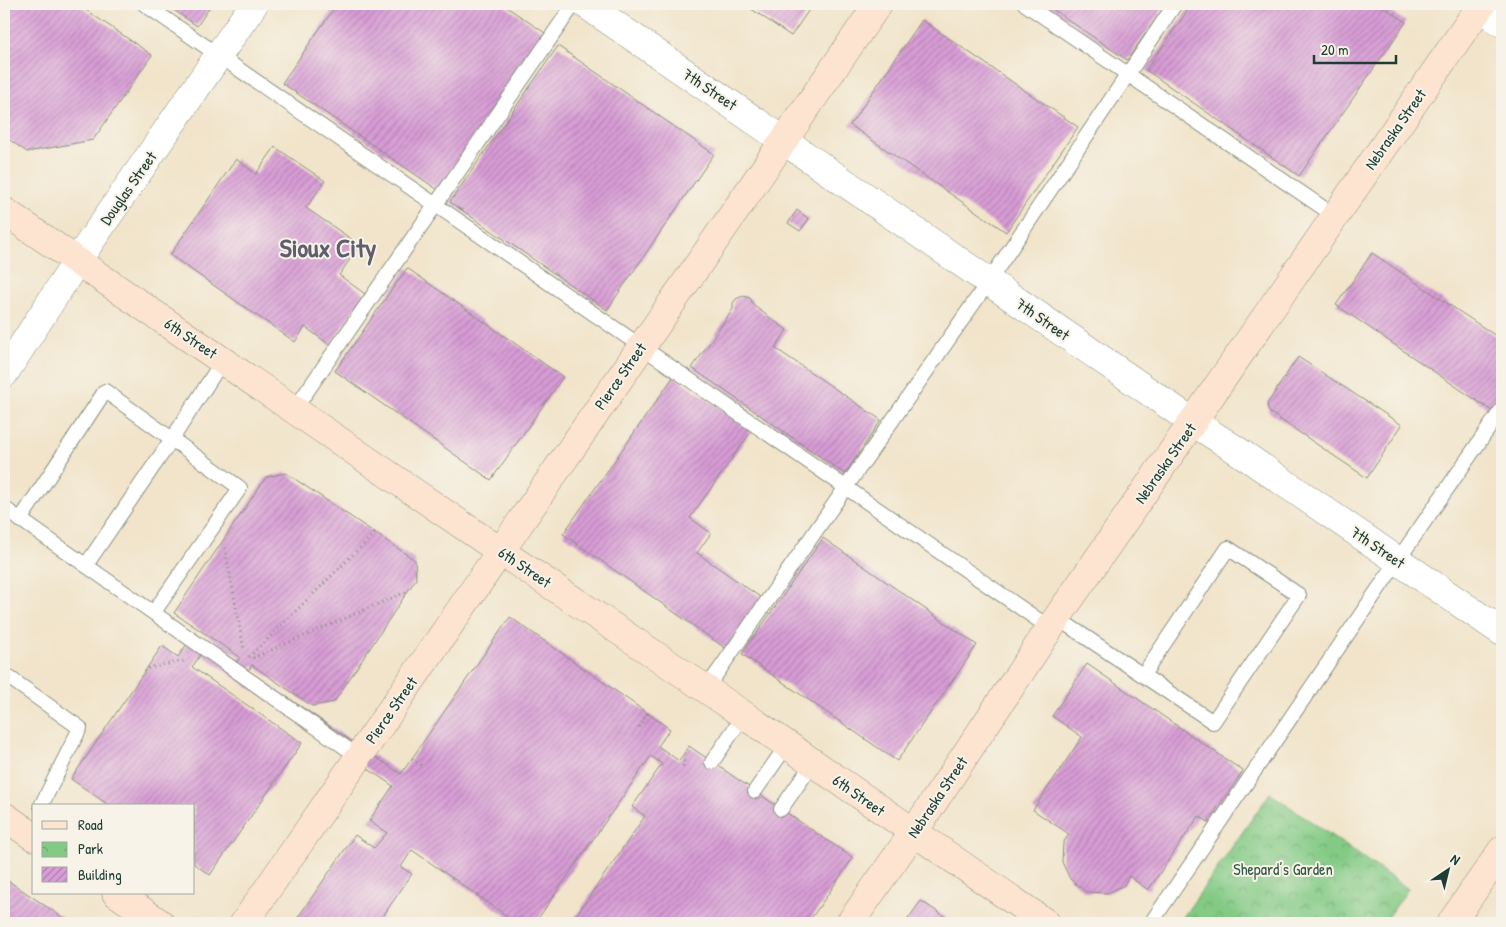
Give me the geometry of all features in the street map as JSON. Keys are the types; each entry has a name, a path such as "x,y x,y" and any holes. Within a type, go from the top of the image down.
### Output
{"main road":[{"name":"Pierce Street","path":"244,923 878,4"},
{"name":"Nebraska Street","path":"850,923 1479,5"},
{"name":"6th Street","path":"4,211 500,551 706,688 913,833 1046,923"},
{"path":"1451,923 1502,850"},
{"path":"117,894 160,923"}],"street":[{"name":"Douglas Street","path":"4,374 77,261 254,4"},
{"name":"7th Street","path":"585,4 1502,632"},
{"path":"1479,5 1502,23"}],"lane":[{"path":"144,4 846,488 1054,623 1143,674 1213,722 1299,595 1228,548 1143,674"},
{"path":"294,410 574,4"},
{"path":"1025,4 1334,216"},
{"path":"706,688 989,281 1175,4"},
{"path":"86,565 223,360"},
{"path":"20,520 105,392 240,488 154,612"},
{"path":"1151,923 1502,409"},
{"path":"4,508 360,756"},
{"path":"4,674 80,728 43,804"},
{"path":"712,762 744,715"},
{"path":"755,791 787,745"},
{"path":"781,809 813,763"}],"path":[{"path":"246,661 375,533"},
{"path":"224,540 246,661"},
{"path":"246,661 408,592"},
{"path":"148,668 184,661"},
{"path":"639,727 648,713"},
{"path":"680,758 685,762 681,769"},
{"path":"412,759 421,765"}],"green space":[{"name":"Shepard’s Garden","path":"1270,793 1408,889 1384,923 1179,923"}],"building":[{"path":"7,4 77,4 152,55 93,140 27,152 4,136 4,9"},
{"path":"165,4 212,4 197,26"},
{"path":"337,4 502,4 545,33 438,190 282,83"},
{"path":"744,4 813,4 791,36"},
{"path":"1045,4 1159,4 1164,7 1127,60"},
{"path":"1192,4 1379,4 1406,22 1299,176 1146,70"},
{"path":"922,20 1078,127 1006,232 850,125"},
{"path":"558,46 714,154 607,310 450,202"},
{"path":"275,147 325,181 306,208 360,245 339,275 365,294 330,345 305,327 295,342 170,255 236,159 256,174"},
{"path":"797,210 809,219 800,231 788,223"},
{"path":"1372,253 1502,340 1502,396 1492,411 1336,305"},
{"path":"407,268 563,377 491,480 335,371"},
{"path":"743,296 750,298 754,306 787,330 775,348 881,420 845,474 692,368 733,309 733,303 736,299"},
{"path":"1298,357 1402,425 1367,478 1269,412 1267,404"},
{"path":"674,376 752,430 690,518 711,533 697,553 763,599 728,650 563,534"},
{"path":"286,473 415,560 416,579 334,702 312,706 252,665 248,671 401,774 510,617 670,729 658,746 679,761 689,746 853,858 808,923 571,923 645,816 632,807 662,764 651,756 535,923 517,923 412,850 401,867 412,874 378,923 294,923 355,835 374,848 387,833 369,821 393,786 201,654 192,667 302,743 210,875 195,865 195,804 107,804 71,779 162,646 178,657 194,634 237,662 240,657 174,613 266,477"},
{"path":"823,538 977,645 897,761 742,654"},
{"path":"1087,664 1243,771 1208,822 1199,816 1148,890 1129,876 1124,885 1108,893 1086,892 1070,879 1062,862 1063,843 1069,834 1033,810 1082,737 1052,716"},
{"path":"4,878 71,923 4,923"},
{"path":"921,901 955,923 905,923"}],"district":[{"name":"Sioux City","path":"328,248"}]}
